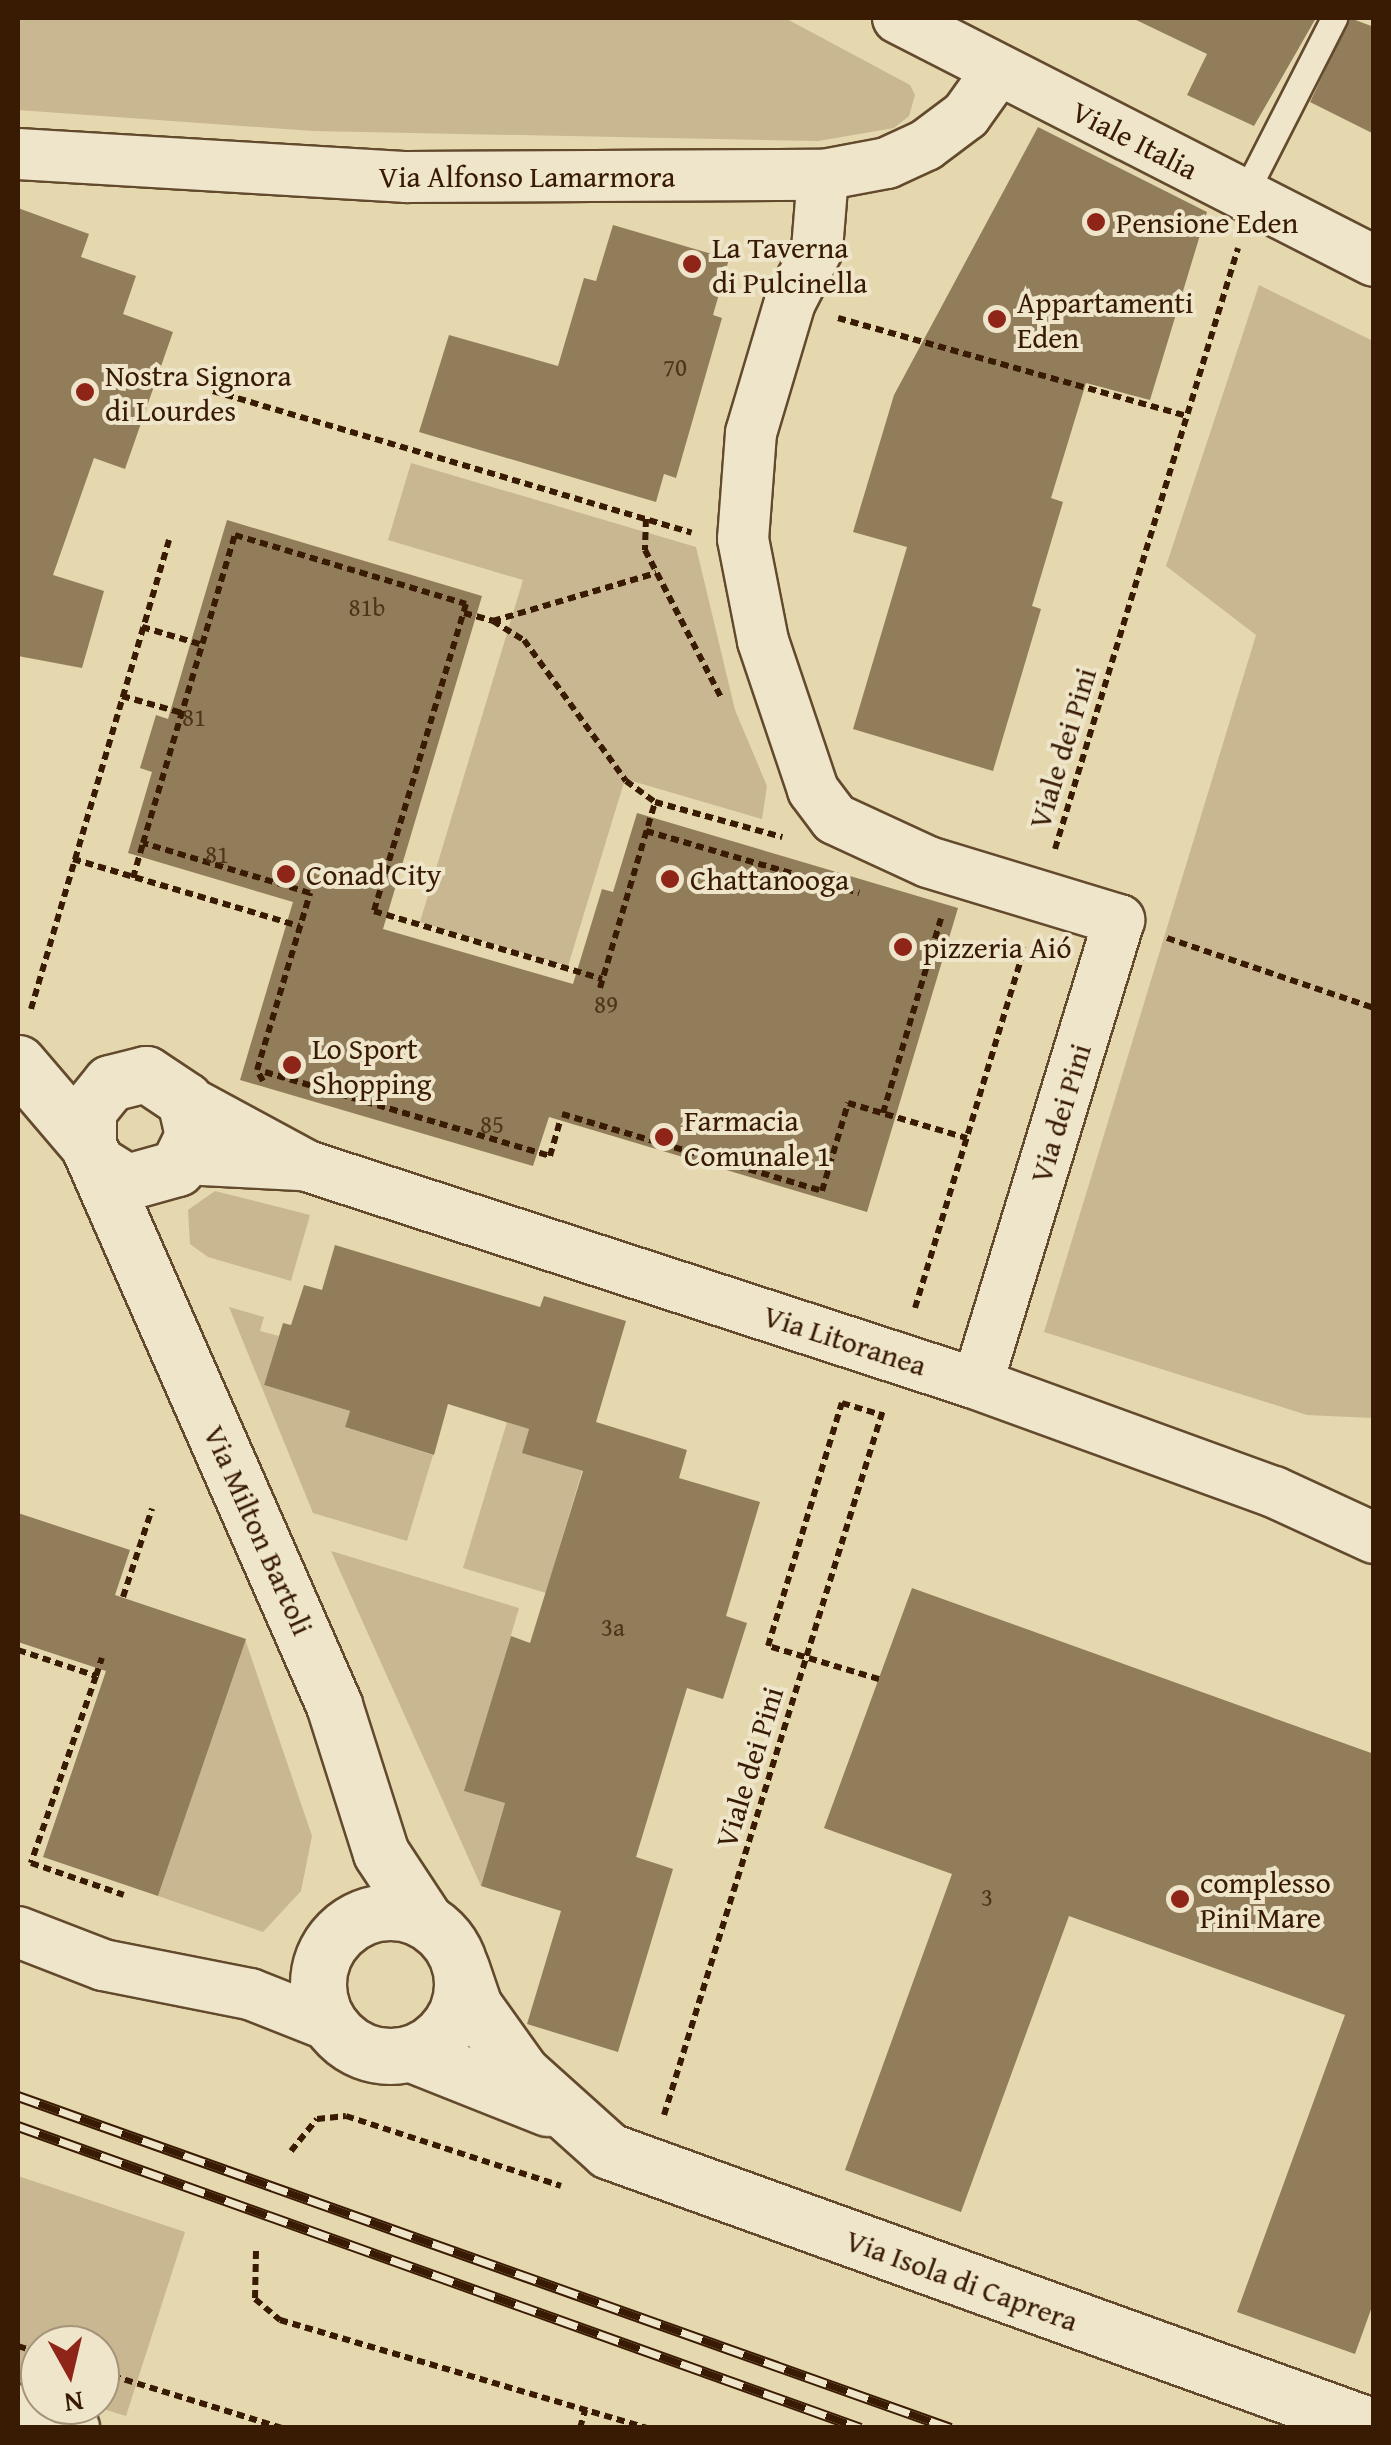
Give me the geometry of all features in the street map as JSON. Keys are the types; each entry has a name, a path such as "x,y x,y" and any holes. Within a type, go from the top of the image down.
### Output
{"street":[{"name":"Viale Italia","path":"898,18 1374,261"},
{"name":"Via Alfonso Lamarmora","path":"18,154 407,176 823,174 888,163 926,145 966,115 998,70"},
{"path":"823,174 817,250 790,302 751,433 746,549 763,641 798,751 835,819 928,862 1119,920"},
{"name":"Via dei Pini","path":"976,1384 1119,920"},
{"path":"21,1049 110,1083 146,1074 186,1100 193,1135 180,1164 147,1216 142,1254"},
{"path":"21,1049 93,1154 128,1182 180,1164"},
{"path":"93,1154 88,1110 110,1083"},
{"name":"Via Litoranea","path":"186,1100 307,1166 976,1384 1274,1492 1374,1538"},
{"name":"Via Milton Bartoli","path":"93,1154 142,1254 334,1705 363,1809 425,1920"},
{"name":"Via Litoranea","path":"180,1164 307,1166"},
{"name":"Via Milton Bartoli","path":"336,1936 363,1809"},
{"path":"18,1932 116,1968 250,1994 330,2026 367,2052 412,2054 454,2020 461,1968 425,1920 378,1913 336,1936 317,1980 330,2026"},
{"name":"Via Isola di Caprera","path":"461,1968 491,2033 560,2114 609,2151 1374,2427"},
{"name":"Via Isola di Caprera","path":"412,2054 560,2114"},
{"path":"18,2410 74,2428"}],"lane":[{"path":"1248,197 1334,18"}],"path":[{"name":"Viale dei Pini","path":"914,1310 1186,416 1248,197"},
{"path":"875,331 1186,416"},
{"path":"213,391 746,549"},
{"path":"133,878 236,535 466,604 374,912 602,978"},
{"path":"21,1049 73,859 169,540"},
{"path":"494,621 656,574"},
{"path":"464,612 494,621 524,640 626,781 655,802 600,988"},
{"path":"142,627 202,644"},
{"path":"122,696 182,713"},
{"path":"646,830 868,896"},
{"path":"143,843 310,893 257,1070 550,1156 561,1117 816,1192 822,1190 848,1102 966,1138"},
{"path":"73,859 299,926"},
{"path":"884,1113 945,904"},
{"path":"923,912 942,917"},
{"path":"1119,920 1374,1008"},
{"path":"261,1087 265,1072"},
{"name":"Viale dei Pini","path":"661,2126 882,1415 842,1403 768,1646 806,1658"},
{"path":"122,1598 152,1509"},
{"path":"18,1650 96,1676"},
{"path":"102,1658 31,1863 124,1895"},
{"path":"806,1658 878,1679"},
{"path":"291,2151 317,2119 346,2116 570,2189"},
{"path":"256,2251 255,2299 280,2320 648,2428"},
{"path":"120,2378 282,2428"},
{"path":"580,2428 586,2410"}],"shaded area":[{"path":"18,18 785,18 910,85 915,95 909,116 894,128 818,141 313,131 18,110"},
{"path":"1259,285 1373,341 1373,1418 1307,1415 1044,1332 1256,635 1166,566"},
{"path":"411,463 696,547 735,710 767,786 762,819 625,779 568,966 420,922 523,580 388,540"},
{"path":"215,1191 310,1215 291,1281 208,1257 190,1244 188,1210"},
{"path":"229,1307 264,1317 260,1331 279,1336 264,1385 350,1411 345,1427 433,1455 407,1541 313,1513"},
{"path":"507,1422 529,1429 523,1452 582,1471 546,1593 463,1568"},
{"path":"331,1551 519,1608 465,1791 505,1803 481,1886"},
{"path":"245,1639 312,1836 301,1891 263,1932 158,1896"},
{"path":"18,2176 185,2232 126,2416 120,2414 120,2325 20,2325 18,2382"}],"building":[{"path":"1132,18 1316,18 1254,126 1187,95 1207,54"},
{"path":"1350,18 1374,27 1374,134 1310,102"},
{"path":"1038,127 1207,212 1150,400 1086,383 1051,498 1063,502 1032,606 1041,609 993,771 853,729 907,547 853,532 894,395"},
{"name":"Nostra Signora di Lourdes","path":"18,208 89,234 81,257 136,276 123,314 173,332 125,469 94,458 53,575 104,591 82,668 18,656"},
{"path":"613,225 729,259 713,315 722,318 676,478 664,474 656,502 419,432 449,335 558,366 584,278 596,281"},
{"path":"227,520 482,596 383,929 573,984 602,889 613,892 637,813 958,908 867,1212 549,1117 533,1166 240,1080 293,902 128,853 152,772 140,768 156,715 168,719"},
{"path":"335,1245 540,1307 544,1296 626,1321 596,1422 687,1450 679,1478 760,1502 726,1616 747,1623 723,1699 687,1688 636,1857 673,1869 618,2052 527,2024 561,1911 481,1886 505,1803 464,1791 511,1636 530,1643 583,1471 522,1453 529,1429 448,1404 434,1455 345,1427 350,1411 264,1385 283,1323 291,1325 304,1285 322,1290"},
{"path":"18,1513 130,1550 115,1595 246,1639 158,1896 43,1857 106,1671 18,1642"},
{"name":"complesso Pini Mare","path":"912,1588 1374,1754 1374,2301 1355,2354 1237,2312 1345,2015 1069,1916 961,2212 845,2170 952,1874 824,1828"}],"railway":[{"path":"18,2096 951,2428"},
{"path":"18,2126 861,2428"}],"place":[{"name":"Pensione Eden","path":"1096,222"},
{"name":"La Taverna di Pulcinella","path":"692,264"},
{"name":"Appartamenti Eden","path":"997,319"},
{"name":"Nostra Signora di Lourdes","path":"85,392"},
{"name":"Conad City","path":"286,874"},
{"name":"Chattanooga","path":"670,879"},
{"name":"pizzeria Aió","path":"903,947"},
{"name":"Lo Sport Shopping","path":"292,1065"},
{"name":"Farmacia Comunale 1","path":"664,1137"},
{"name":"complesso Pini Mare","path":"1180,1899"}]}
